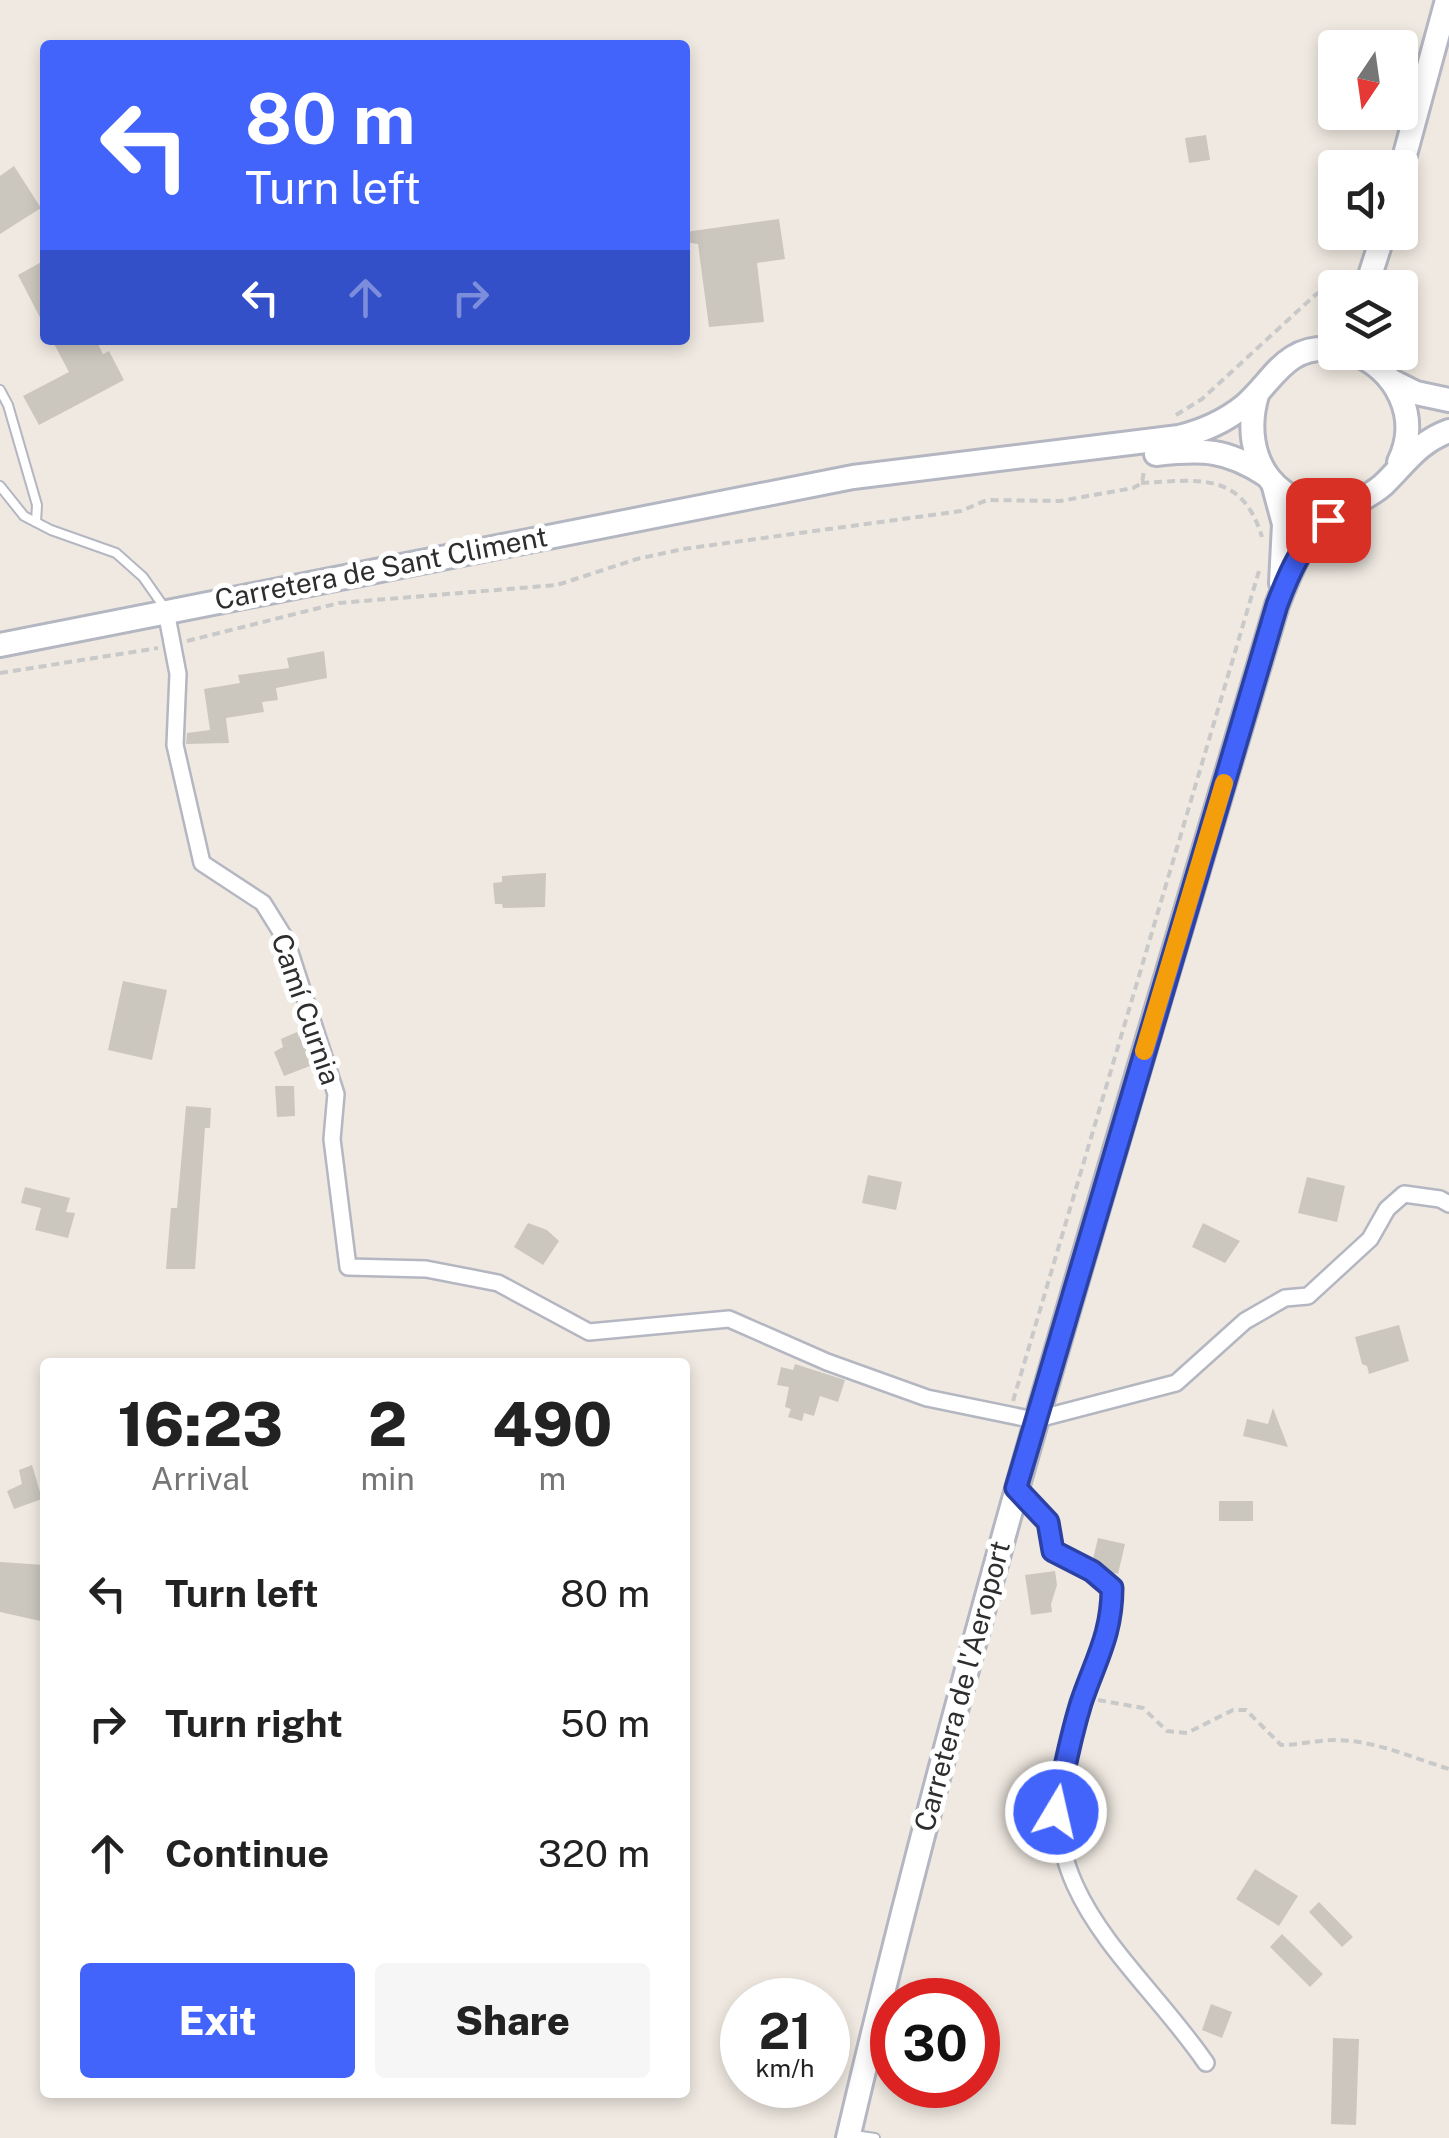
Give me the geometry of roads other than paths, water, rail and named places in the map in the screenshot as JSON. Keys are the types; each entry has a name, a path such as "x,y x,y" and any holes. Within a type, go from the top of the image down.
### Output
{"main road":[{"path":"1406,150 1447,0"},
{"path":"795,491 853,477 1179,437 1206,430 1257,394 1269,376 1286,362 1318,352"},
{"path":"1386,370 1407,416 1404,453 1396,470"},
{"path":"1387,370 1416,393 1449,400"},
{"path":"1257,394 1250,436 1256,457 1270,479 1284,524 1277,605"},
{"path":"795,491 856,490 1207,450 1232,456 1302,502 1336,506 1370,495 1424,444 1449,431"},
{"name":"Carretera de Sant Climent","path":"0,645 667,512 795,491"},
{"path":"1277,605 1288,576 1316,530 1354,502"},
{"name":"Carretera de l'Aeroport","path":"848,2136 927,1811 1034,1420 1277,605"}],"street":[{"name":"Camí Curnia","path":"166,611 178,674 175,745 202,863 263,903 286,940 336,1094 332,1140 348,1267 426,1270 498,1283 588,1332 729,1319 827,1362 927,1398 1034,1420"},
{"path":"1034,1420 1176,1382 1245,1322 1285,1298 1308,1296 1370,1239 1386,1210 1404,1194 1449,1204"},
{"path":"1016,1488 1048,1522 1053,1551 1092,1571 1112,1588 1109,1630 1065,1756 1056,1812 1069,1874 1092,1923 1182,2028 1206,2064"}],"lane":[{"path":"0,390 8,405 37,505 36,522"},
{"path":"0,486 24,516 116,553 142,577 166,611"},
{"path":"848,2136 874,2138"}]}
